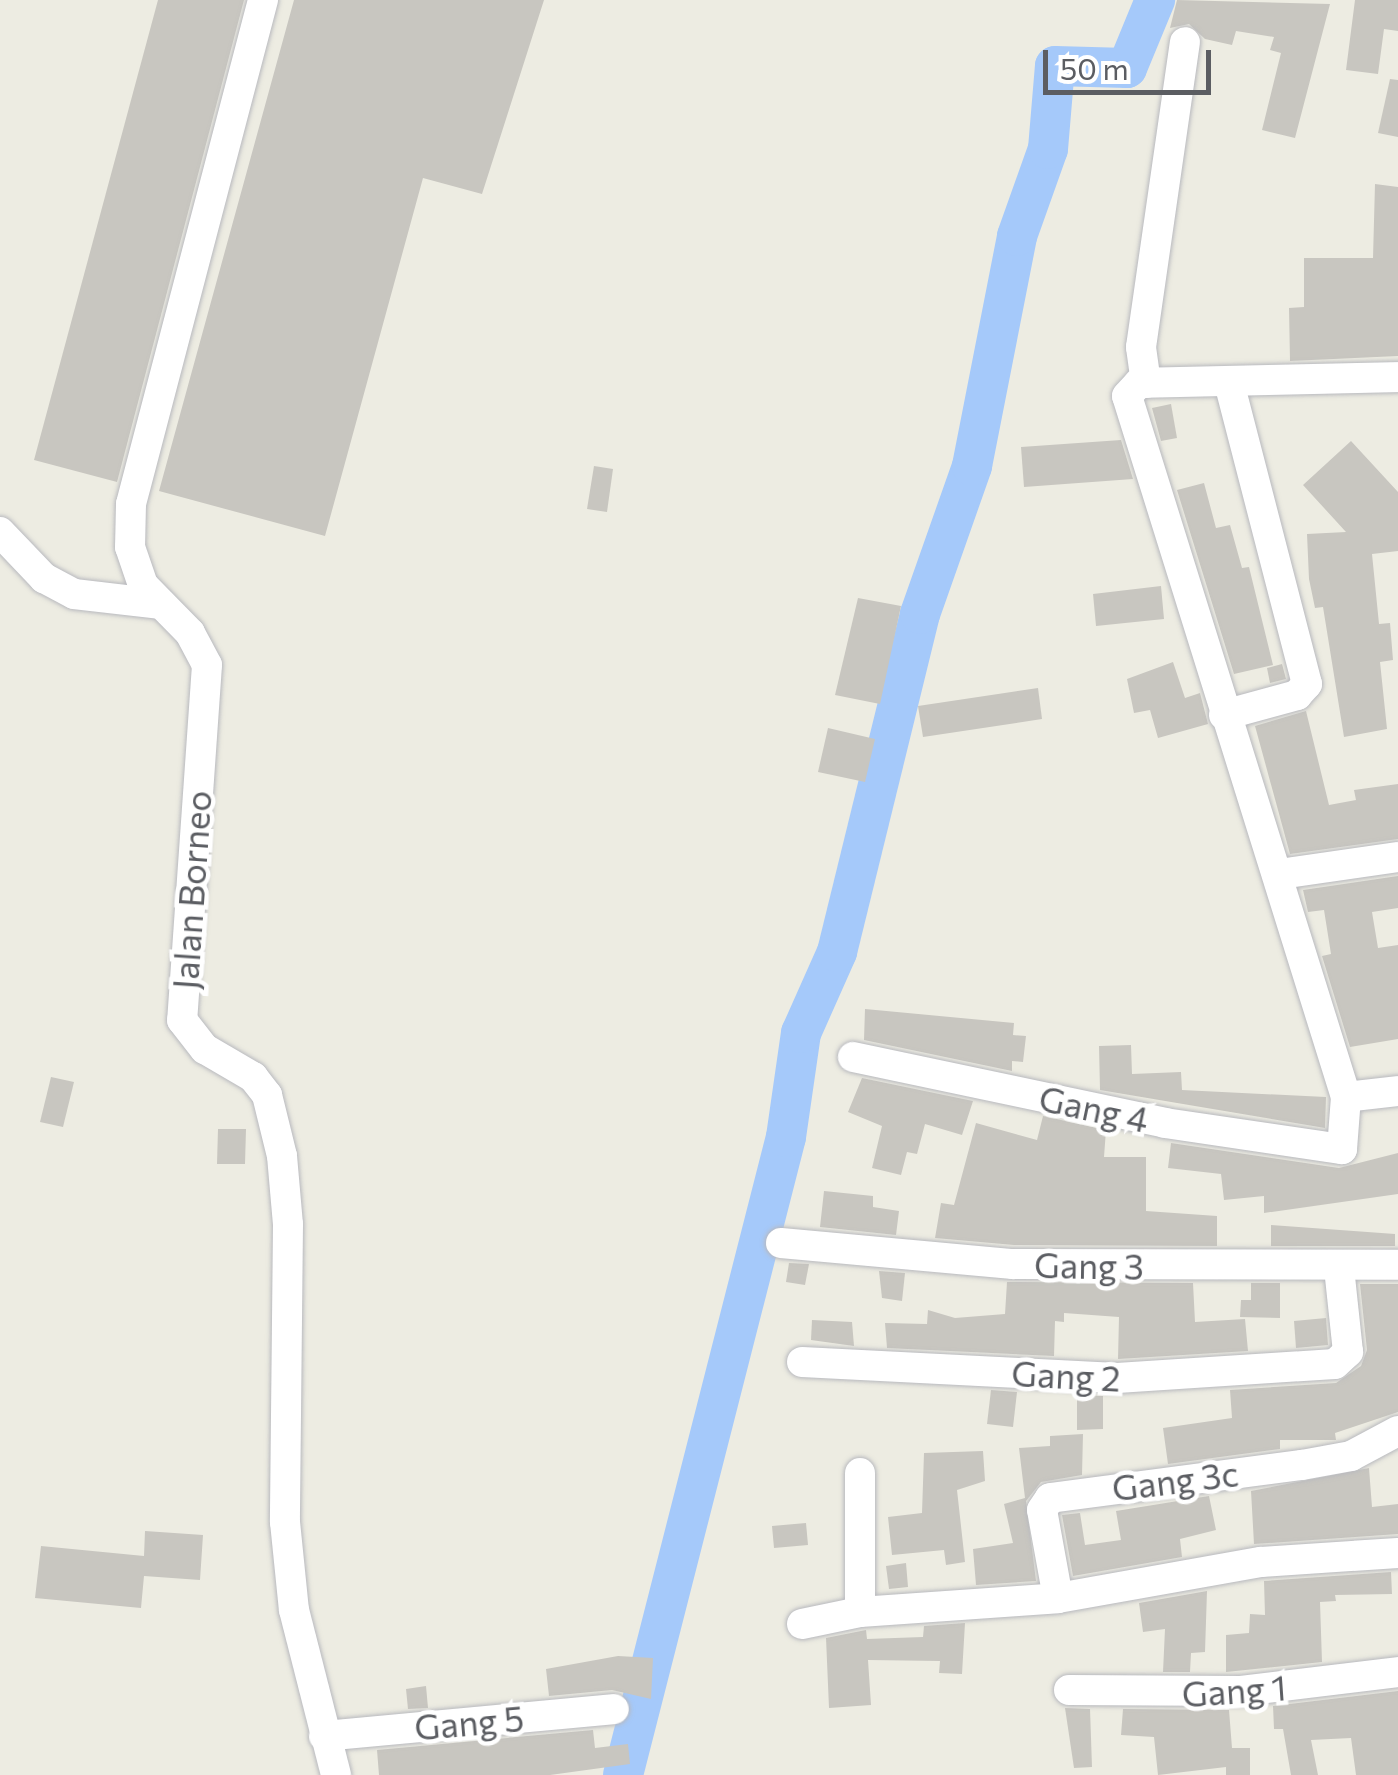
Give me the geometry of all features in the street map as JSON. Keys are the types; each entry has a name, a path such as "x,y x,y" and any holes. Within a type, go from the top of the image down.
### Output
{"street":[{"name":"Jalan Borneo","path":"263,0 131,504 132,566 200,646 209,685 182,1020 206,1049 253,1077 267,1095 282,1156 288,1224 284,1522 294,1610 336,1775"},
{"path":"1146,383 1141,347 1185,42"},
{"path":"1398,376 1146,383 1134,384 1126,396 1224,715 1280,874 1346,1097 1398,1090"},
{"path":"1224,715 1298,695 1307,677 1229,383"},
{"path":"0,532 44,578 74,594 162,604"},
{"path":"1280,874 1398,857"},
{"name":"Gang 4","path":"852,1057 1336,1152 1344,1144 1346,1097"},
{"name":"Gang 3","path":"781,1243 1013,1264 1398,1266"},
{"name":"Gang 2","path":"802,1362 1116,1378 1341,1363 1348,1352 1338,1268"},
{"name":"Gang 3c","path":"1058,1598 1042,1510 1050,1498 1351,1456 1398,1431"},
{"path":"860,1472 860,1612"},
{"path":"802,1624 860,1612 1058,1598 1261,1562 1398,1553"},
{"name":"Gang 1","path":"1069,1690 1241,1691 1398,1672"},
{"name":"Gang 5","path":"324,1736 614,1709"}],"building":[{"path":"158,0 244,0 117,482 34,460"},
{"path":"294,0 544,0 482,194 423,178 325,536 159,491"},
{"path":"1177,0 1330,4 1295,138 1262,130 1281,53 1270,50 1274,37 1236,31 1232,45 1205,39 1189,24 1170,28"},
{"path":"1355,0 1398,0 1398,31 1384,29 1378,74 1346,70"},
{"path":"1390,79 1398,80 1398,137 1378,133"},
{"path":"1375,184 1398,187 1398,356 1290,361 1289,308 1304,307 1304,258 1373,258"},
{"path":"1171,404 1177,438 1161,441 1152,408"},
{"path":"1121,440 1133,479 1024,487 1021,447"},
{"path":"1351,441 1398,492 1398,551 1372,554 1379,624 1390,623 1393,660 1380,662 1387,729 1344,737 1323,607 1315,608 1309,579 1307,534 1346,532 1303,485"},
{"path":"594,466 613,469 607,512 587,509"},
{"path":"1204,483 1216,528 1230,525 1242,568 1249,567 1273,665 1234,674 1177,490"},
{"path":"1161,586 1164,619 1096,626 1093,594"},
{"path":"858,598 901,606 880,704 835,695"},
{"path":"1173,662 1185,698 1200,693 1208,724 1158,738 1150,710 1134,713 1127,679"},
{"path":"1282,664 1286,679 1270,683 1267,668"},
{"path":"1038,688 1042,719 923,737 918,706"},
{"path":"1306,711 1329,805 1356,800 1354,790 1398,784 1398,839 1290,854 1255,726"},
{"path":"828,728 875,739 865,782 818,772"},
{"path":"1398,876 1398,908 1372,912 1378,948 1398,945 1398,1039 1350,1047 1322,956 1331,954 1324,910 1308,912 1303,890"},
{"path":"865,1009 1014,1023 1013,1035 1026,1036 1023,1062 1012,1061 1012,1071 864,1040"},
{"path":"1131,1045 1132,1074 1181,1072 1182,1090 1326,1097 1325,1128 1100,1090 1099,1046"},
{"path":"51,1077 74,1082 63,1127 40,1122"},
{"path":"862,1078 973,1101 962,1135 925,1124 917,1154 907,1152 901,1175 872,1168 882,1126 848,1112"},
{"path":"1043,1116 1106,1130 1104,1157 1146,1157 1146,1211 1217,1216 1217,1246 1014,1245 935,1238 941,1203 954,1205 976,1123 1037,1140"},
{"path":"218,1129 246,1129 245,1164 217,1164"},
{"path":"1171,1143 1339,1168 1398,1153 1398,1194 1264,1213 1264,1196 1224,1200 1221,1174 1168,1168"},
{"path":"824,1191 873,1196 873,1207 899,1211 896,1235 820,1227"},
{"path":"1271,1225 1395,1234 1395,1246 1271,1246"},
{"path":"789,1263 809,1264 805,1285 786,1282"},
{"path":"879,1271 905,1273 902,1301 882,1298"},
{"path":"1007,1282 1193,1283 1195,1322 1245,1319 1248,1351 1118,1359 1119,1317 1064,1313 1064,1322 1055,1321 1054,1356 887,1348 885,1323 927,1324 928,1310 955,1318 1005,1314"},
{"path":"1251,1283 1280,1283 1280,1318 1240,1317 1241,1300 1251,1300"},
{"path":"1360,1284 1398,1284 1398,1412 1335,1433 1336,1440 1280,1440 1280,1449 1168,1464 1163,1428 1232,1418 1230,1390 1336,1383 1361,1366 1367,1350"},
{"path":"1326,1318 1328,1345 1296,1348 1294,1321"},
{"path":"812,1320 852,1322 854,1346 811,1340"},
{"path":"991,1390 1017,1392 1013,1427 987,1424"},
{"path":"1077,1395 1103,1396 1103,1429 1077,1430"},
{"path":"1083,1434 1082,1475 1041,1482 1026,1501 1036,1581 976,1585 973,1549 1013,1543 1004,1504 1025,1498 1019,1448 1050,1446 1050,1436"},
{"path":"983,1451 985,1481 957,1490 965,1562 946,1565 944,1550 892,1555 888,1517 922,1513 924,1453"},
{"path":"1369,1468 1372,1507 1398,1504 1398,1534 1254,1544 1251,1491"},
{"path":"1209,1496 1216,1530 1180,1539 1182,1557 1073,1576 1062,1515 1080,1513 1085,1545 1121,1540 1116,1511"},
{"path":"806,1523 808,1545 774,1548 772,1526"},
{"path":"145,1531 203,1535 200,1580 144,1576 141,1608 35,1598 41,1546 144,1556"},
{"path":"906,1563 908,1587 889,1589 886,1566"},
{"path":"1391,1572 1392,1594 1335,1595 1336,1601 1320,1602 1322,1662 1226,1672 1226,1635 1249,1633 1250,1614 1265,1615 1264,1581"},
{"path":"1207,1591 1205,1652 1191,1653 1190,1672 1163,1672 1165,1629 1143,1632 1139,1603"},
{"path":"965,1623 962,1674 939,1673 940,1661 868,1660 871,1705 829,1708 826,1638 866,1630 867,1639 923,1637 924,1626"},
{"path":"618,1656 653,1658 651,1699 612,1690 549,1696 546,1669"},
{"path":"426,1686 428,1708 408,1709 406,1689"},
{"path":"1398,1691 1398,1775 1356,1775 1351,1738 1311,1740 1318,1775 1291,1775 1283,1729 1274,1729 1273,1706"},
{"path":"1065,1708 1090,1709 1092,1767 1074,1768"},
{"path":"1123,1709 1229,1710 1232,1748 1250,1748 1250,1775 1226,1775 1226,1767 1158,1775 1154,1737 1121,1735"},
{"path":"593,1730 595,1748 628,1744 630,1764 550,1775 379,1775 377,1750"}],"waterway":[{"path":"623,1775 786,1137 801,1033 837,952 920,614 972,466 1017,236 1048,149 1055,66 1127,68 1155,0"}]}
